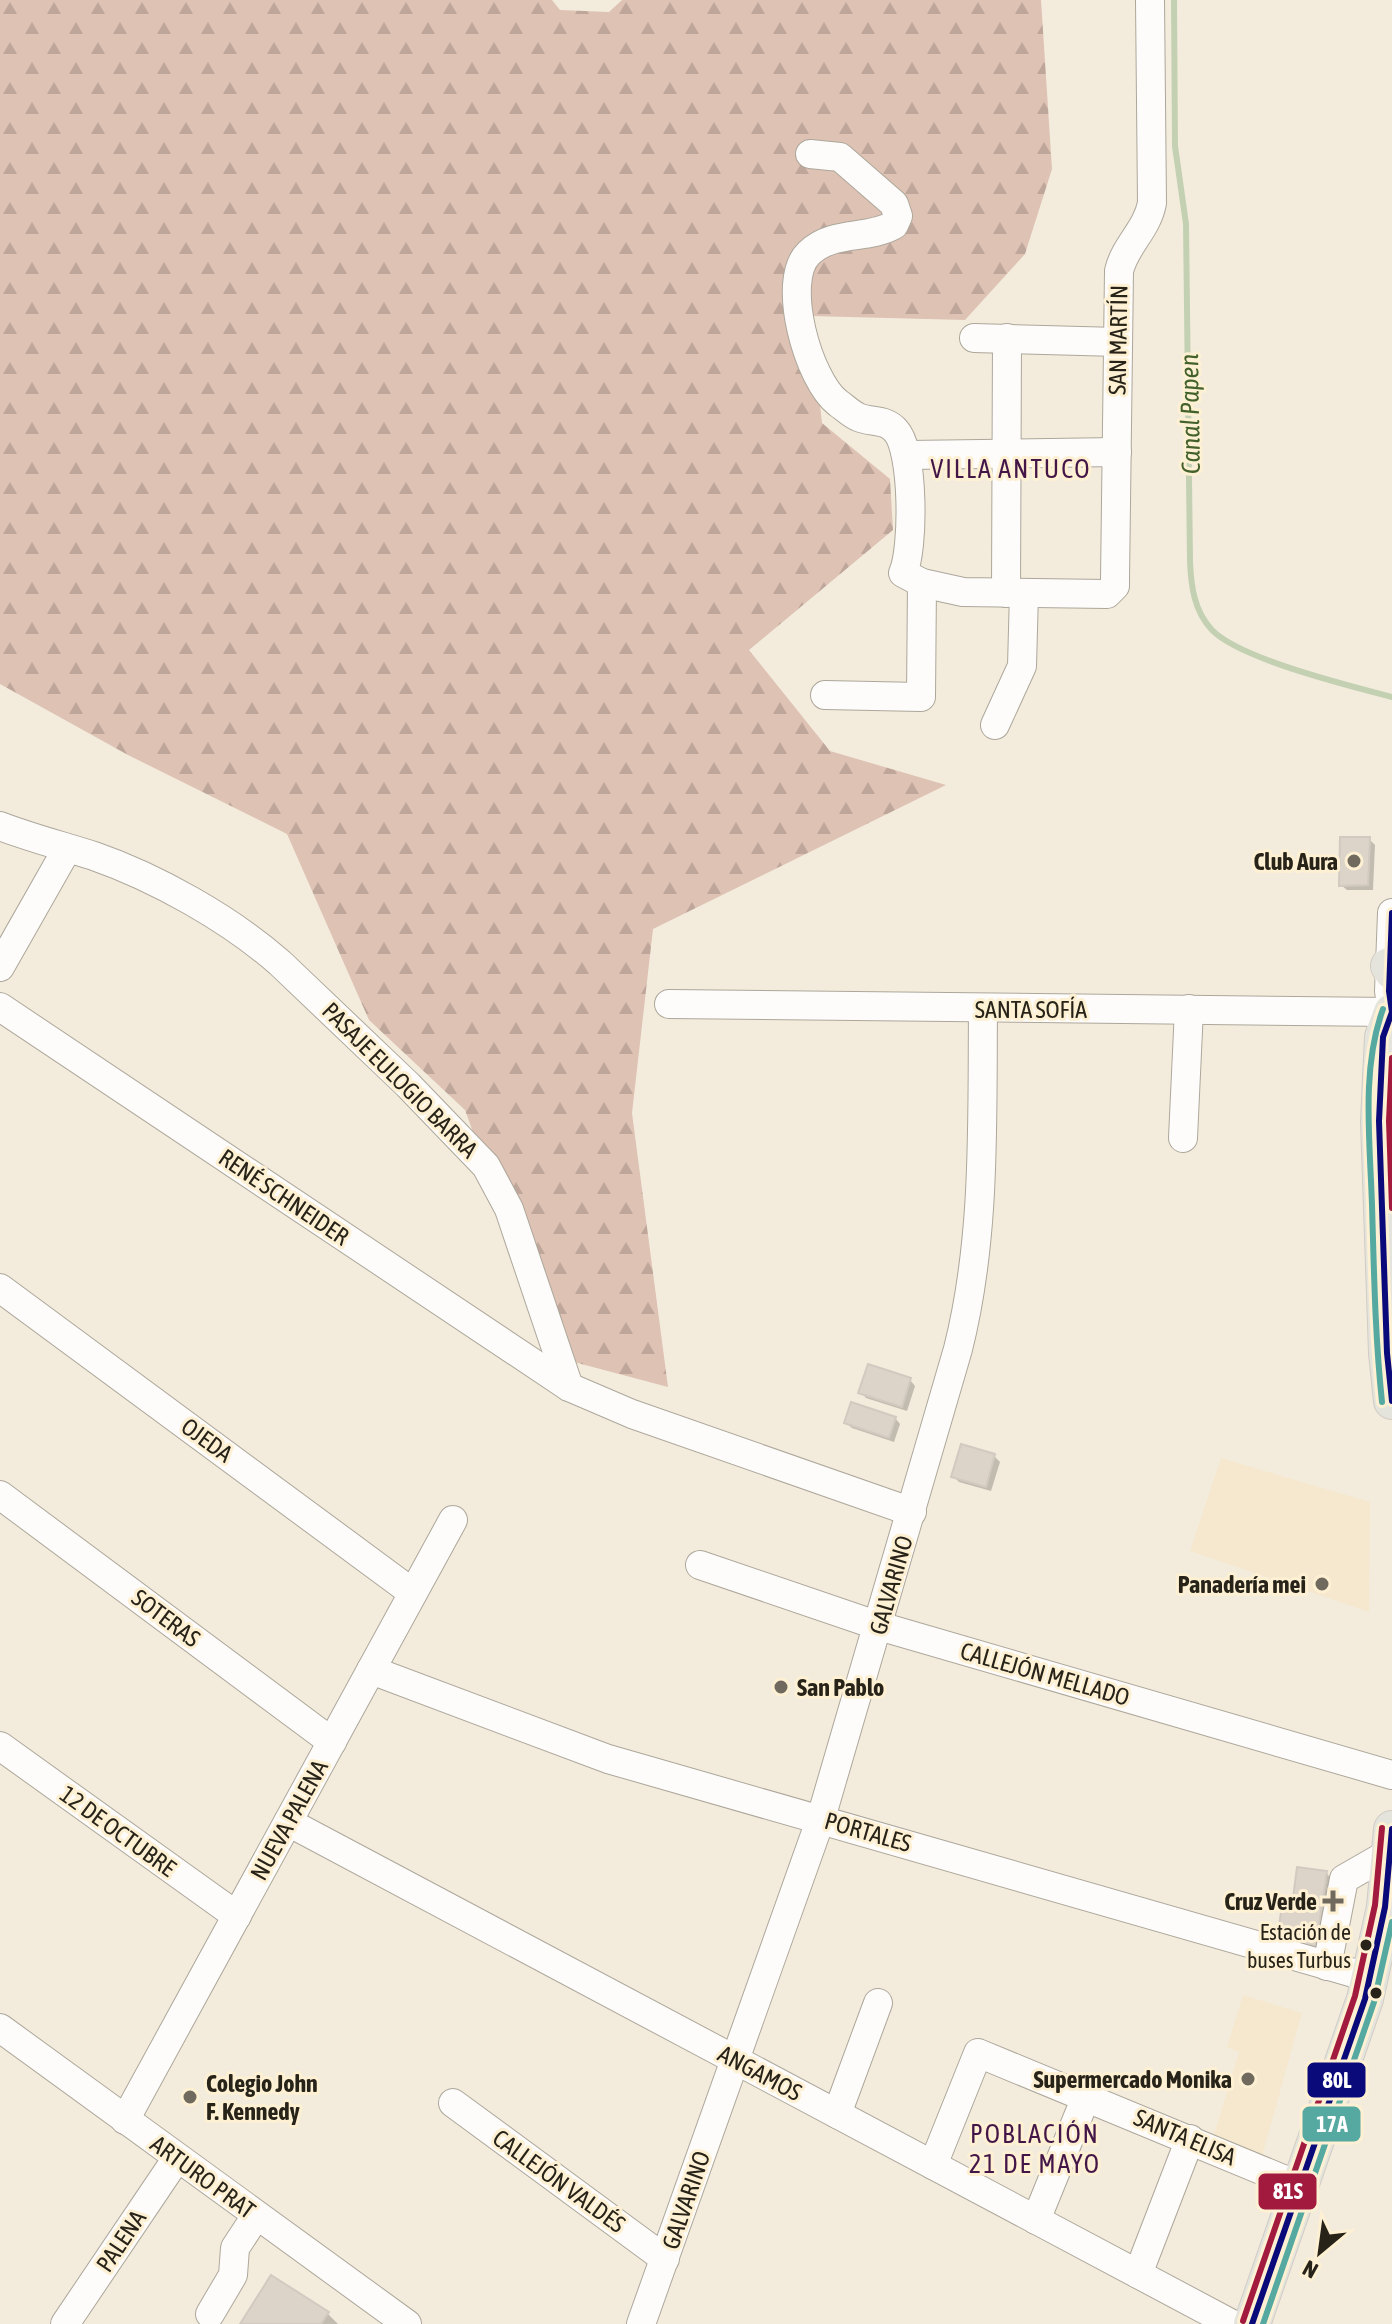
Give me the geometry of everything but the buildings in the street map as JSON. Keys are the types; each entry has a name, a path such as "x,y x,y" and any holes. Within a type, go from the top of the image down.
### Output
{"main road":[{"path":"1392,1012 1383,1037 1379,1121 1387,1353 1392,1401"},
{"path":"1252,2324 1357,2028 1384,1917 1392,1829"}],"street":[{"name":"SAN MARTÍN","path":"1015,593 1102,595 1111,591 1115,580 1119,271 1122,260 1146,223 1152,203 1150,0"},
{"path":"810,154 840,157 894,204 898,216 894,225 868,235 829,239 807,254 797,273 798,302 807,353 821,382 834,400 859,418 883,422 895,430 908,455 910,548 921,697 825,695"},
{"path":"974,338 1118,342"},
{"path":"995,725 1022,666 1007,453 1007,338"},
{"path":"908,455 1117,452"},
{"path":"913,578 963,592 1015,593"},
{"name":"PASAJE EULOGIO BARRA","path":"0,826 120,866 152,881 262,947 475,1152 495,1180 509,1209 569,1387"},
{"path":"0,967 67,849"},
{"path":"1392,913 1389,1003 1392,1012"},
{"name":"SANTA SOFÍA","path":"669,1004 1392,1012"},
{"name":"RENÉ SCHNEIDER","path":"0,1007 569,1387"},
{"name":"GALVARINO","path":"641,2324 821,1818 958,1349 976,1258 981,1182 983,1008"},
{"path":"1183,1138 1189,1009"},
{"name":"OJEDA","path":"0,1288 413,1593"},
{"path":"569,1387 632,1414 912,1512"},
{"name":"SOTERAS","path":"0,1495 332,1742"},
{"name":"NUEVA PALENA","path":"125,2120 453,1520"},
{"name":"CALLEJÓN MELLADO","path":"700,1565 879,1626 1392,1775"},
{"name":"PORTALES","path":"371,1670 608,1759 1371,1978"},
{"name":"12 DE OCTUBRE","path":"0,1746 237,1916"},
{"name":"ANGAMOS","path":"288,1822 1232,2324"},
{"path":"1327,1966 1344,1879 1391,1852"},
{"path":"837,2114 878,2003"},
{"name":"ARTURO PRAT","path":"0,2028 256,2216 391,2320"},
{"name":"SANTA ELISA","path":"933,2165 978,2053 1302,2187"},
{"path":"1036,2220 1086,2097"},
{"name":"CALLEJÓN VALDÉS","path":"453,2103 665,2259"},
{"path":"1138,2274 1190,2139"},
{"name":"PALENA","path":"65,2324 177,2158"},
{"path":"210,2314 233,2275 235,2248 256,2216"}],"shaded area":[{"path":"1221,1458 1370,1502 1369,1612 1190,1551"},
{"path":"1243,1995 1302,2013 1261,2160 1212,2141 1239,2052 1227,2047"}],"green space":[{"path":"0,0 552,0 560,10 609,12 622,0 1041,0 1052,169 1025,254 965,320 810,316 822,423 890,479 893,530 749,650 830,751 946,785 653,929 632,1113 668,1387 555,1357 465,1110 369,1020 287,834 128,755 0,684"}],"waterway":[{"name":"Canal Papen","path":"1174,0 1175,146 1186,224 1190,561 1195,598 1206,623 1226,641 1270,661 1392,697"}],"transit line":[{"name":"80L","path":"1392,913 1389,991 1392,1012 1383,1037 1379,1121 1387,1353 1392,1401"},
{"name":"17A","path":"1382,1402 1368,1106 1372,1056 1383,1009"},
{"name":"81S","path":"1392,1058 1389,1121 1392,1208"},
{"name":"81S","path":"1243,2321 1355,1996 1375,1905 1382,1828"},
{"name":"80L","path":"1252,2324 1365,1999 1385,1907 1392,1829"},
{"name":"17A","path":"1263,2324 1374,2002 1392,1922"}],"place":[{"name":"Club Aura","path":"1354,861"},
{"name":"Panadería mei","path":"1322,1584"},
{"name":"San Pablo","path":"781,1687"},
{"name":"Cruz Verde","path":"1333,1901"},
{"name":"Estación de buses Turbus","path":"1366,1945"},
{"name":"Supermercado Monika","path":"1248,2079"},
{"name":"Colegio John F. Kennedy","path":"190,2097"}],"district":[{"name":"VILLA ANTUCO","path":"1011,469"},
{"name":"POBLACIÓN 21 DE MAYO","path":"1035,2149"}]}
